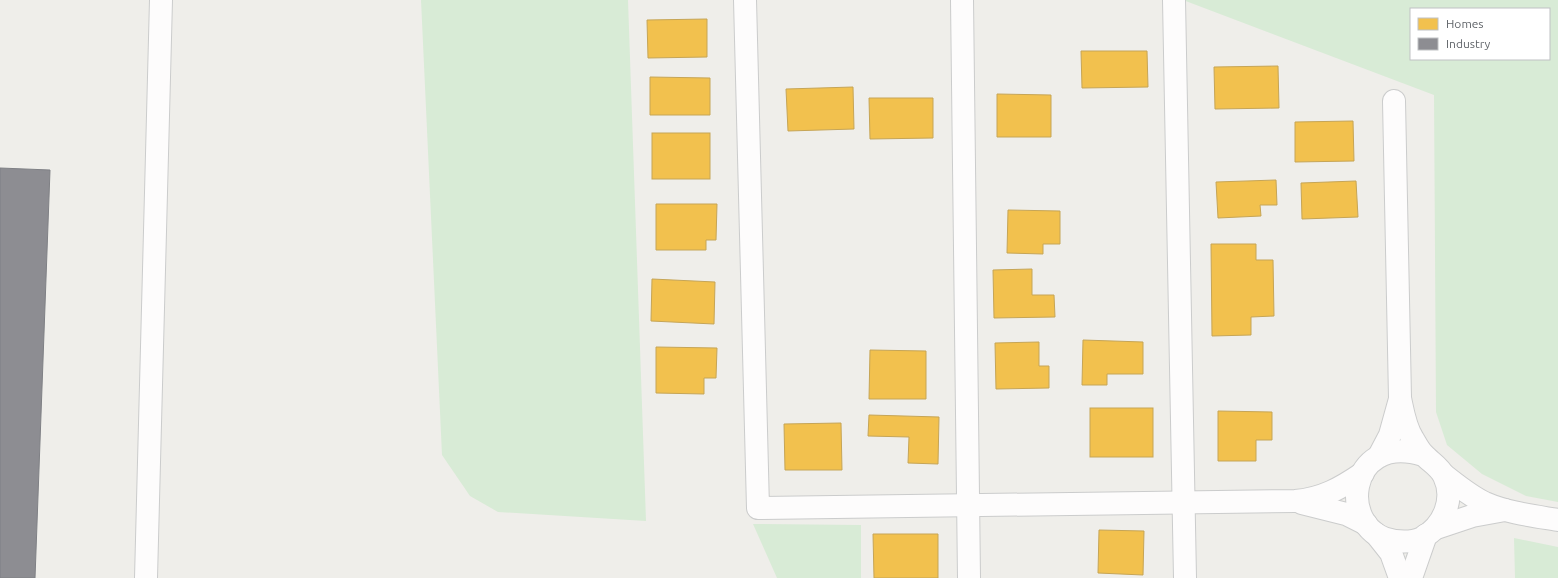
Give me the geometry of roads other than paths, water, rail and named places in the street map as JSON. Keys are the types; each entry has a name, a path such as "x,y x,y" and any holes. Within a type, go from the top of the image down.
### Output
{"street":[{"path":"146,578 161,0"},
{"path":"745,0 758,508 1295,502 1312,500 1332,492 1363,473 1379,456 1390,435 1400,398"},
{"path":"962,0 970,578"},
{"path":"1174,0 1185,578"},
{"path":"1394,101 1400,398 1412,437 1423,454 1435,463 1444,475 1467,493 1485,503 1506,510 1558,520"},
{"path":"1379,456 1393,451 1408,450 1423,454"},
{"path":"1363,473 1359,481 1357,495 1359,510 1371,529 1391,553 1400,578"},
{"path":"1411,578 1431,531 1442,519 1448,505 1448,490 1444,475"},
{"path":"1295,502 1327,508 1346,514 1390,541 1405,542 1472,516 1506,510"}]}
